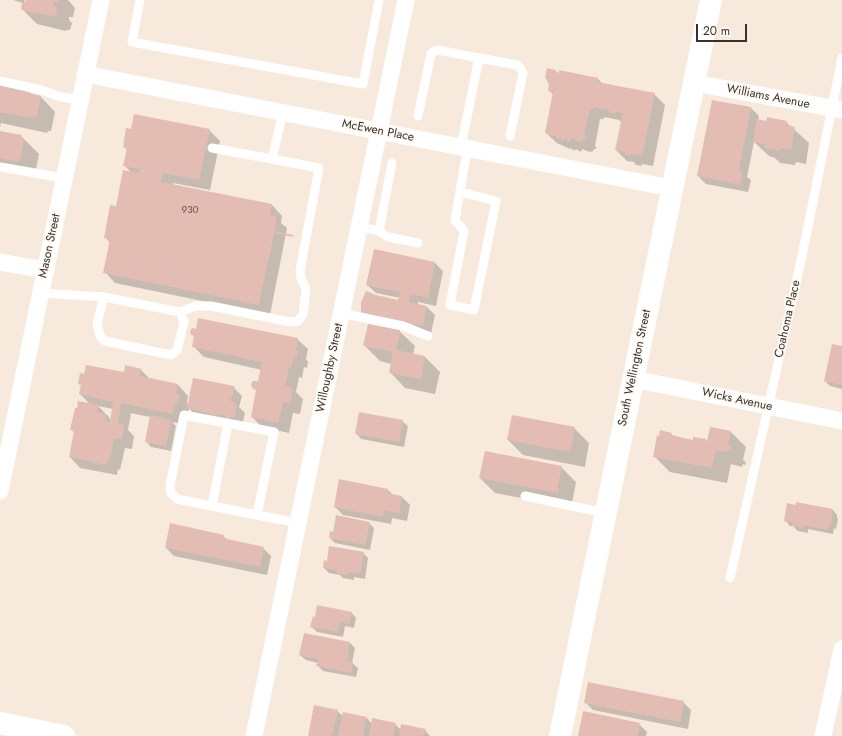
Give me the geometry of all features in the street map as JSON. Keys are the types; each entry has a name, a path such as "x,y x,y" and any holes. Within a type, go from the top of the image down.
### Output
{"street":[{"name":"Mason Street","path":"0,491 101,0"},
{"name":"Willoughby Street","path":"254,736 406,0"},
{"name":"South Wellington Street","path":"560,736 671,188 711,0"},
{"name":"McEwen Place","path":"85,74 671,188"},
{"name":"Williams Avenue","path":"694,83 837,109"},
{"path":"0,262 46,270"},
{"name":"Wicks Avenue","path":"633,379 842,421"},
{"path":"823,736 842,649"},
{"path":"0,723 64,736"}],"lane":[{"path":"140,0 132,42 363,84 380,0"},
{"path":"418,116 431,54 434,51 438,50 517,66 521,68 523,73 510,136"},
{"path":"460,192 496,201 474,310 450,305 464,231 455,220 460,192 464,148 479,58"},
{"name":"Coahoma Place","path":"730,578 802,256 837,109 842,58"},
{"path":"0,81 35,88 61,97 80,100"},
{"path":"272,159 283,112"},
{"path":"41,293 104,297 180,312 196,306 211,306 290,322 298,321 303,314 306,289 301,278 300,271 319,168 212,148"},
{"path":"379,231 392,163"},
{"path":"0,167 64,178"},
{"path":"359,227 379,231 388,237 418,243"},
{"path":"104,297 98,323 100,336 105,341 171,355 177,350 184,322 180,312"},
{"path":"341,313 403,326 428,336"},
{"path":"257,515 274,432 184,415 170,486 171,493 177,499 257,515 298,523"},
{"path":"212,506 228,423"},
{"path":"525,496 605,513"}],"building":[{"path":"26,0 59,0 59,3 54,2 53,6 57,7 56,16 21,10 22,2 26,2"},
{"path":"547,68 556,70 556,72 559,73 559,70 598,78 597,82 655,93 642,156 631,154 631,156 625,154 625,152 615,150 623,113 610,113 609,110 594,107 593,109 590,109 584,135 586,135 585,139 580,142 571,139 571,142 567,141 567,138 566,140 561,140 561,137 560,139 556,138 556,136 545,133 553,92 548,91 549,83 547,82 548,79 545,78"},
{"path":"0,85 30,91 29,93 41,96 37,117 33,116 33,118 0,112"},
{"path":"712,100 751,107 739,171 743,171 740,185 697,176"},
{"path":"134,114 210,129 199,180 163,173 161,182 272,204 270,215 277,217 274,231 293,235 293,237 274,233 259,305 103,273 110,239 104,238 110,205 116,206 123,170 139,173 140,169 123,166 127,148 123,147 126,128 131,129"},
{"path":"767,117 787,121 786,125 795,127 791,150 781,148 780,151 764,148 765,144 753,142 757,119 766,121"},
{"path":"0,131 22,135 21,138 24,138 20,160 19,159 18,162 0,158"},
{"path":"374,249 435,262 428,298 411,294 409,302 427,306 423,326 414,324 413,327 409,325 409,323 368,314 361,314 361,302 366,291 372,294 398,300 400,292 366,285"},
{"path":"198,318 298,338 296,350 298,350 297,357 294,357 291,368 289,367 285,386 293,388 290,404 283,402 278,423 251,417 256,390 252,388 251,384 253,381 258,381 262,362 192,347 194,335 191,335 190,332 192,328 196,329"},
{"path":"368,324 400,330 396,350 425,356 421,379 389,373 393,352 363,346"},
{"path":"832,344 842,346 842,385 824,381"},
{"path":"86,365 124,372 125,365 142,369 140,376 178,384 176,394 180,394 177,405 174,404 172,414 121,403 118,423 124,425 122,439 114,438 110,460 108,459 107,465 69,457 74,431 70,430 78,401 99,405 97,412 106,414 105,421 110,422 113,402 79,394 81,385 78,384 80,373 84,374"},
{"path":"193,378 234,386 235,388 230,401 237,404 234,418 217,414 217,416 187,408"},
{"path":"359,412 403,420 399,442 355,434"},
{"path":"150,415 171,420 166,446 145,442"},
{"path":"512,415 575,427 570,452 507,440"},
{"path":"710,427 731,431 728,445 731,446 731,450 728,450 727,452 716,450 712,468 653,457 657,435 659,436 660,430 672,433 671,435 693,440 693,437 706,439 707,442"},
{"path":"485,451 562,466 557,488 559,488 558,493 479,478"},
{"path":"339,479 388,489 387,493 402,496 399,513 384,510 383,517 334,507"},
{"path":"796,502 832,509 833,513 831,524 829,524 828,530 803,525 803,528 792,526 793,523 784,521 787,503 796,505"},
{"path":"336,515 370,522 365,545 329,538 330,531 333,532"},
{"path":"170,523 224,535 223,538 264,547 260,567 165,548"},
{"path":"329,546 364,552 360,574 349,572 348,575 336,573 337,570 323,568 324,560 327,561"},
{"path":"317,605 352,612 349,624 340,622 338,632 310,627 313,616 315,617"},
{"path":"304,633 350,642 347,661 353,662 351,673 316,666 318,659 299,655"},
{"path":"588,682 684,701 680,722 584,703"},
{"path":"314,705 338,710 332,736 308,736"},
{"path":"583,711 640,723 637,736 578,736"},
{"path":"343,712 366,717 363,736 338,736"},
{"path":"372,718 396,723 393,736 369,736"},
{"path":"401,724 426,729 424,736 399,736"}]}
